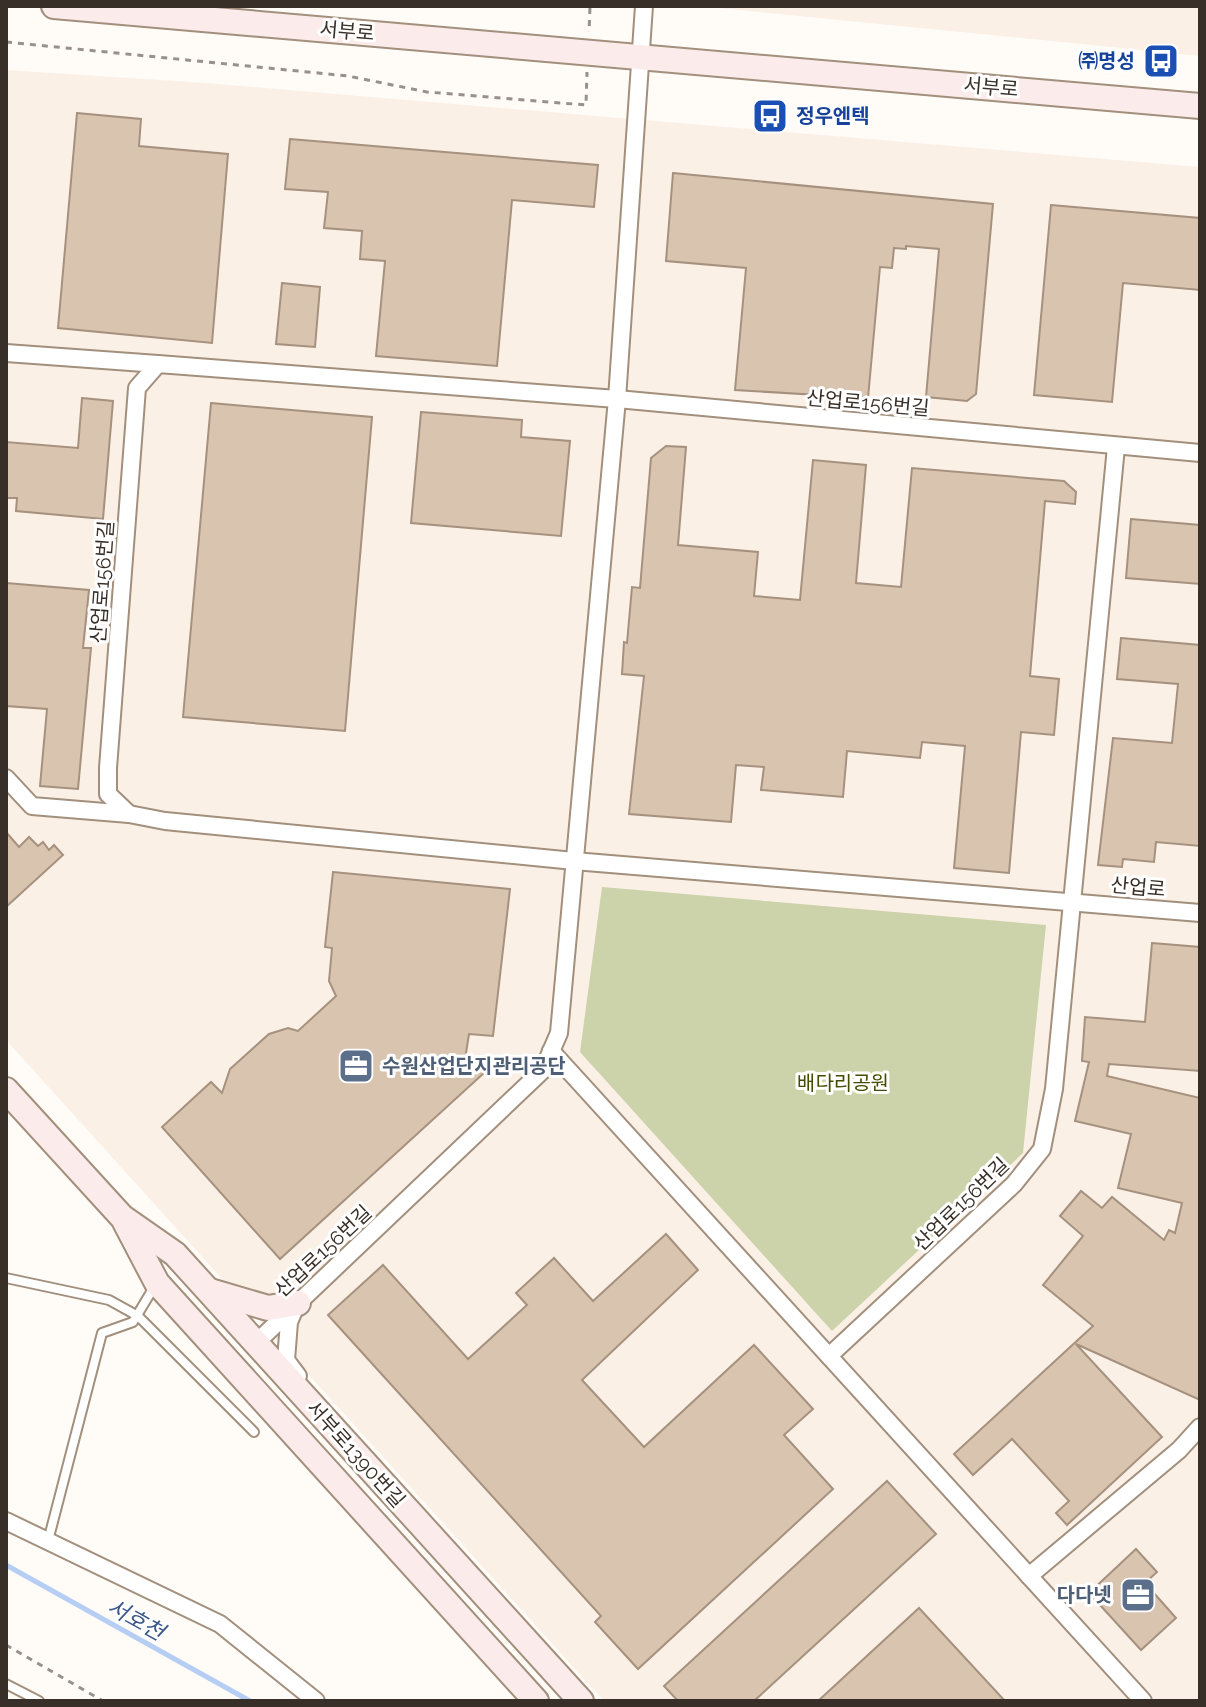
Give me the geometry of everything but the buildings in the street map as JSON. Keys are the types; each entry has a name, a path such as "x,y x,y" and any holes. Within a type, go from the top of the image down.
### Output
{"street":[{"name":"서부로","path":"54,6 1200,106"},
{"path":"617,399 644,6"},
{"path":"6,353 158,364"},
{"name":"산업로156번길","path":"129,814 108,794 108,768 137,388 158,364 617,399 1200,453"},
{"name":"산업로156번길","path":"256,1343 543,1070 559,1033 617,399"},
{"name":"산업로156번길","path":"829,1356 1014,1184 1042,1149 1054,1089 1116,447"},
{"path":"6,778 32,806 574,861 1072,902"},
{"name":"산업로","path":"1072,902 1200,913"},
{"path":"551,1051 1143,1701"},
{"name":"서부로1390번길","path":"6,1090 122,1217 175,1254 581,1701"},
{"name":"서부로1390번길","path":"122,1217 157,1283 536,1701"},
{"path":"207,1290 268,1308 298,1303"},
{"path":"298,1303 289,1322 286,1360 342,1438"},
{"path":"232,1364 256,1343"},
{"path":"1029,1576 1179,1450 1200,1427"},
{"path":"6,1521 220,1624 316,1701"}],"lane":[{"path":"6,1278 109,1300 138,1316 254,1432"},
{"path":"48,1541 102,1333 138,1316 157,1283"},
{"path":"6,1684 39,1701"}],"path":[{"path":"579,6 590,7"},
{"path":"6,42 348,76 427,92 586,105"},
{"path":"6,1645 103,1701"}],"shaded area":[{"path":"700,6 1200,6 1200,56"},
{"path":"6,70 206,83 1200,167 1200,1701 604,1701 6,1040"}],"green space":[{"name":"배다리공원","path":"602,887 1046,925 1023,1153 832,1331 580,1052"}],"waterway":[{"name":"서호천","path":"6,1565 250,1701"}],"place":[{"name":"㈜명성","path":"1161,61"},
{"name":"정우엔텍","path":"770,116"},
{"name":"수원산업단지관리공단","path":"356,1066"},
{"name":"다다넷","path":"1138,1595"}]}
